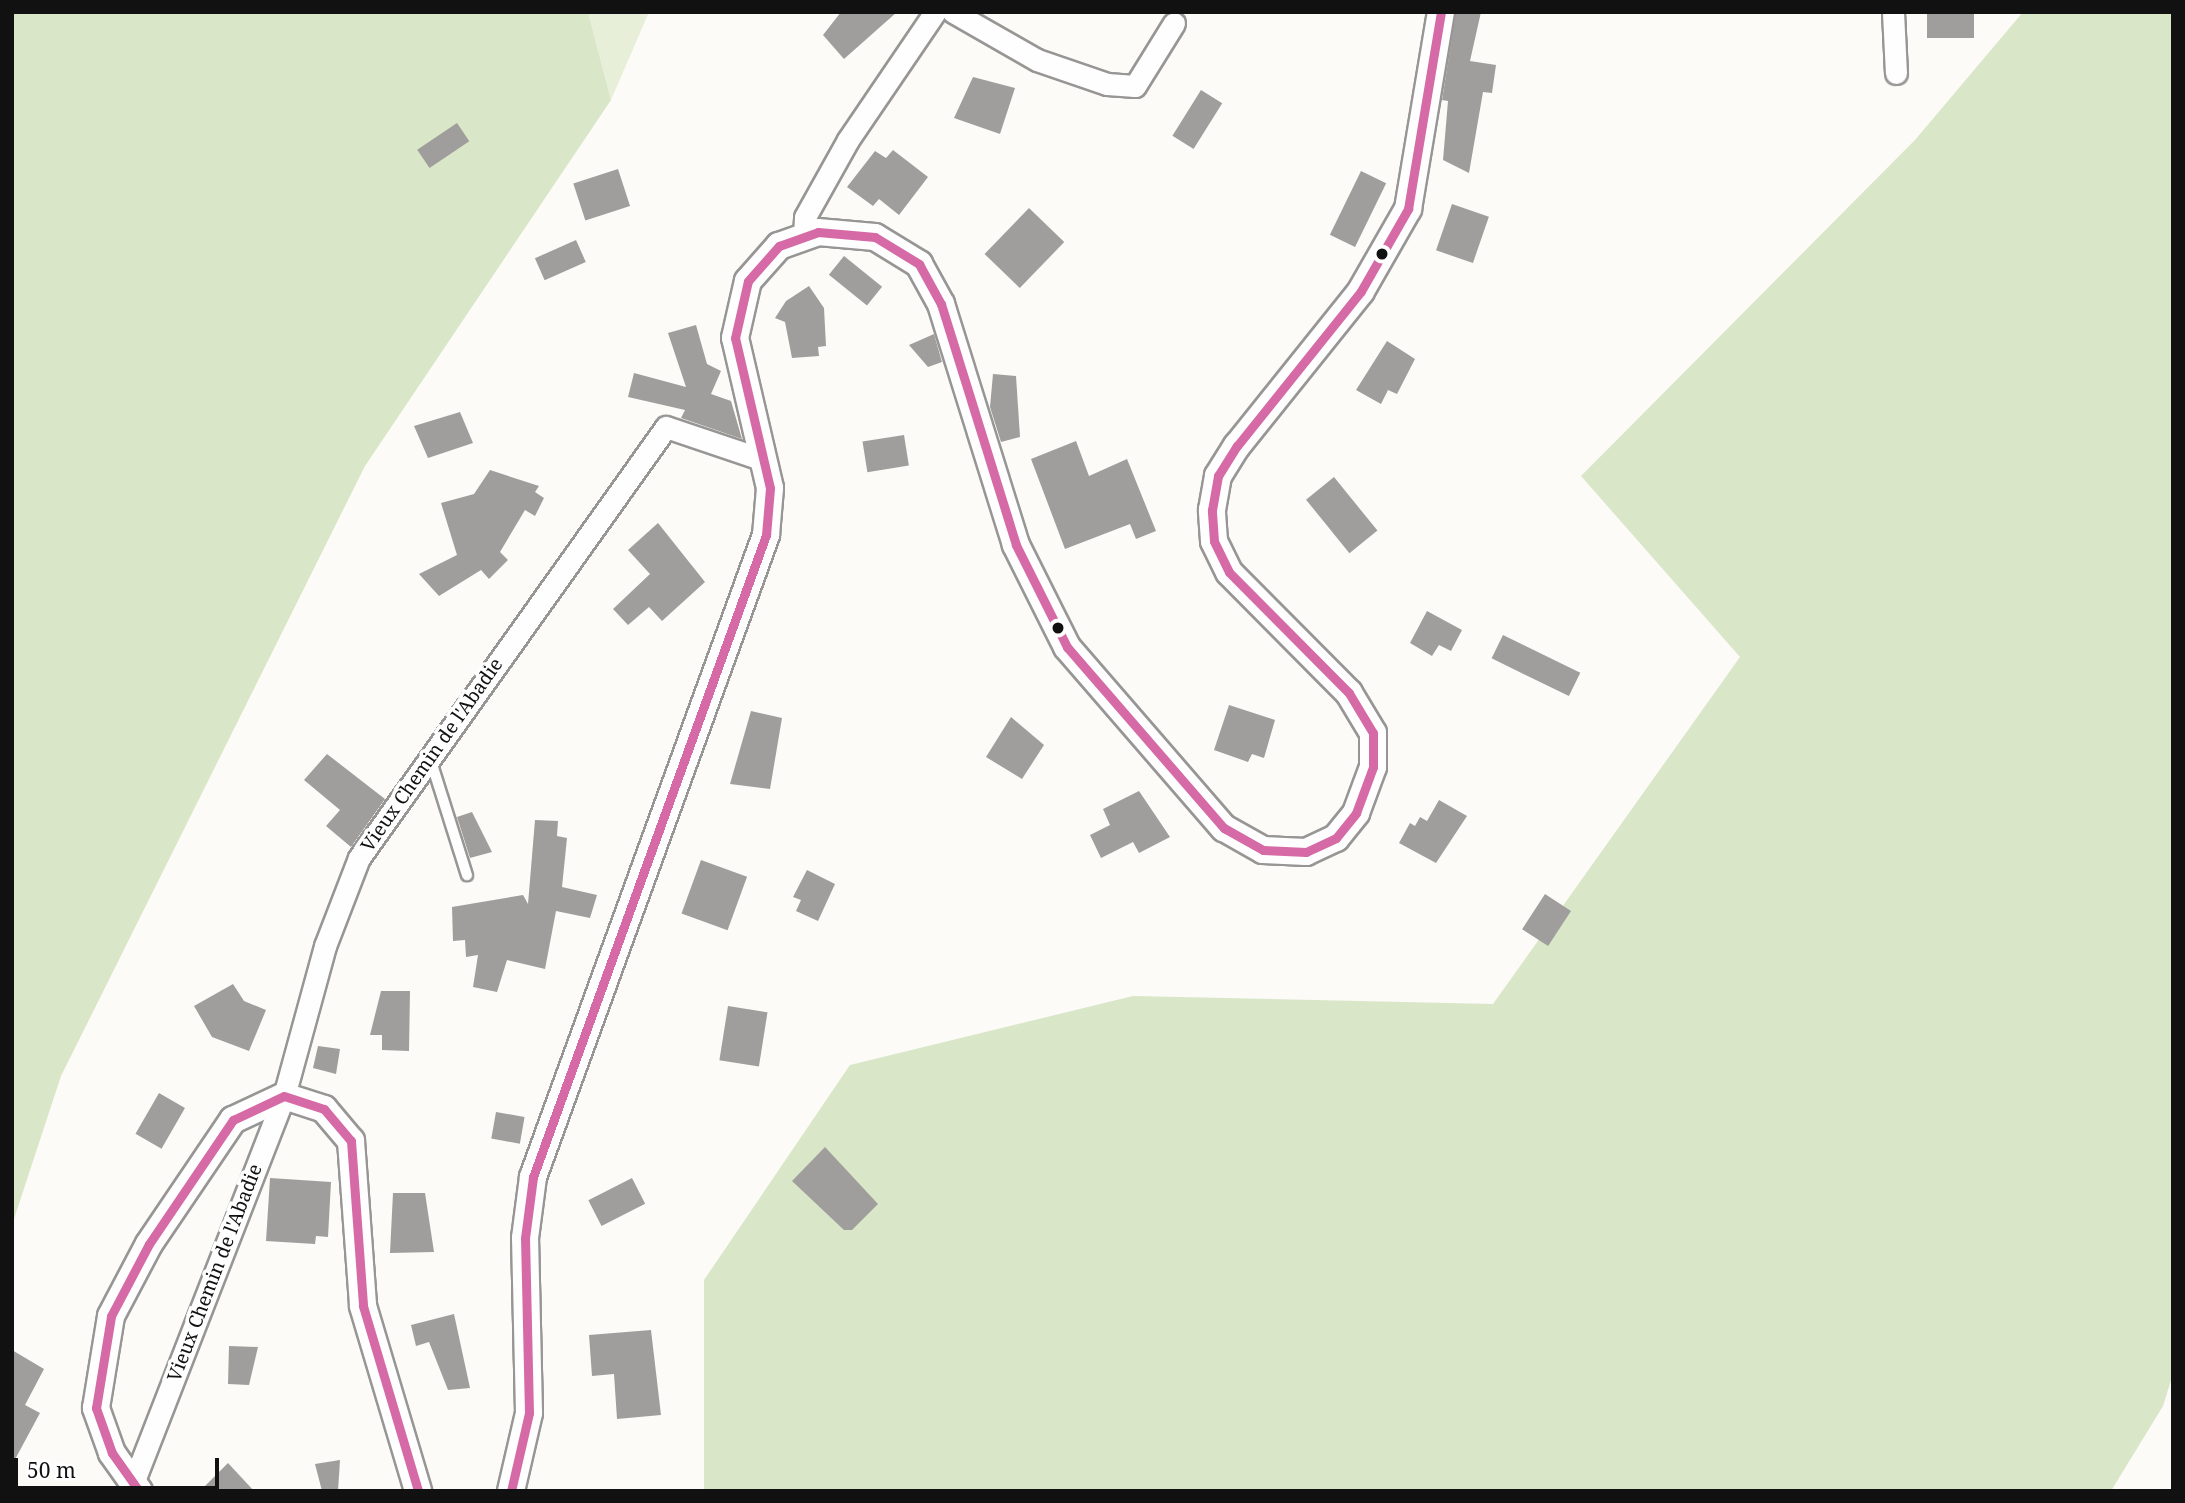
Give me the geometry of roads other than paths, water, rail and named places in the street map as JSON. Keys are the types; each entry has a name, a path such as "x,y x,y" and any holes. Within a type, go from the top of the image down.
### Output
{"street":[{"path":"804,237 804,217 848,141 935,12"},
{"path":"953,12 1037,61 1107,84 1135,86 1174,23"},
{"path":"511,1491 529,1413 526,1238 534,1177 659,820 756,568 769,510 764,460 735,318 748,281 764,260 804,237 839,232 875,237 919,264 941,304 1016,545 1058,633 1114,707 1224,828 1263,850 1307,852 1336,838 1356,813 1370,779 1373,733 1349,693 1229,572 1214,541 1212,510 1218,476 1237,446 1362,291 1409,209 1441,12"},
{"path":"1893,12 1896,73"},
{"name":"Vieux Chemin de l'Abadie","path":"134,1488 284,1096 338,904 365,849 429,755 666,427 764,460"},
{"path":"134,1488 112,1454 96,1408 111,1316 149,1244 233,1120 284,1096 324,1109 351,1141 363,1306 418,1491"}],"lane":[{"path":"429,755 467,875"}]}
